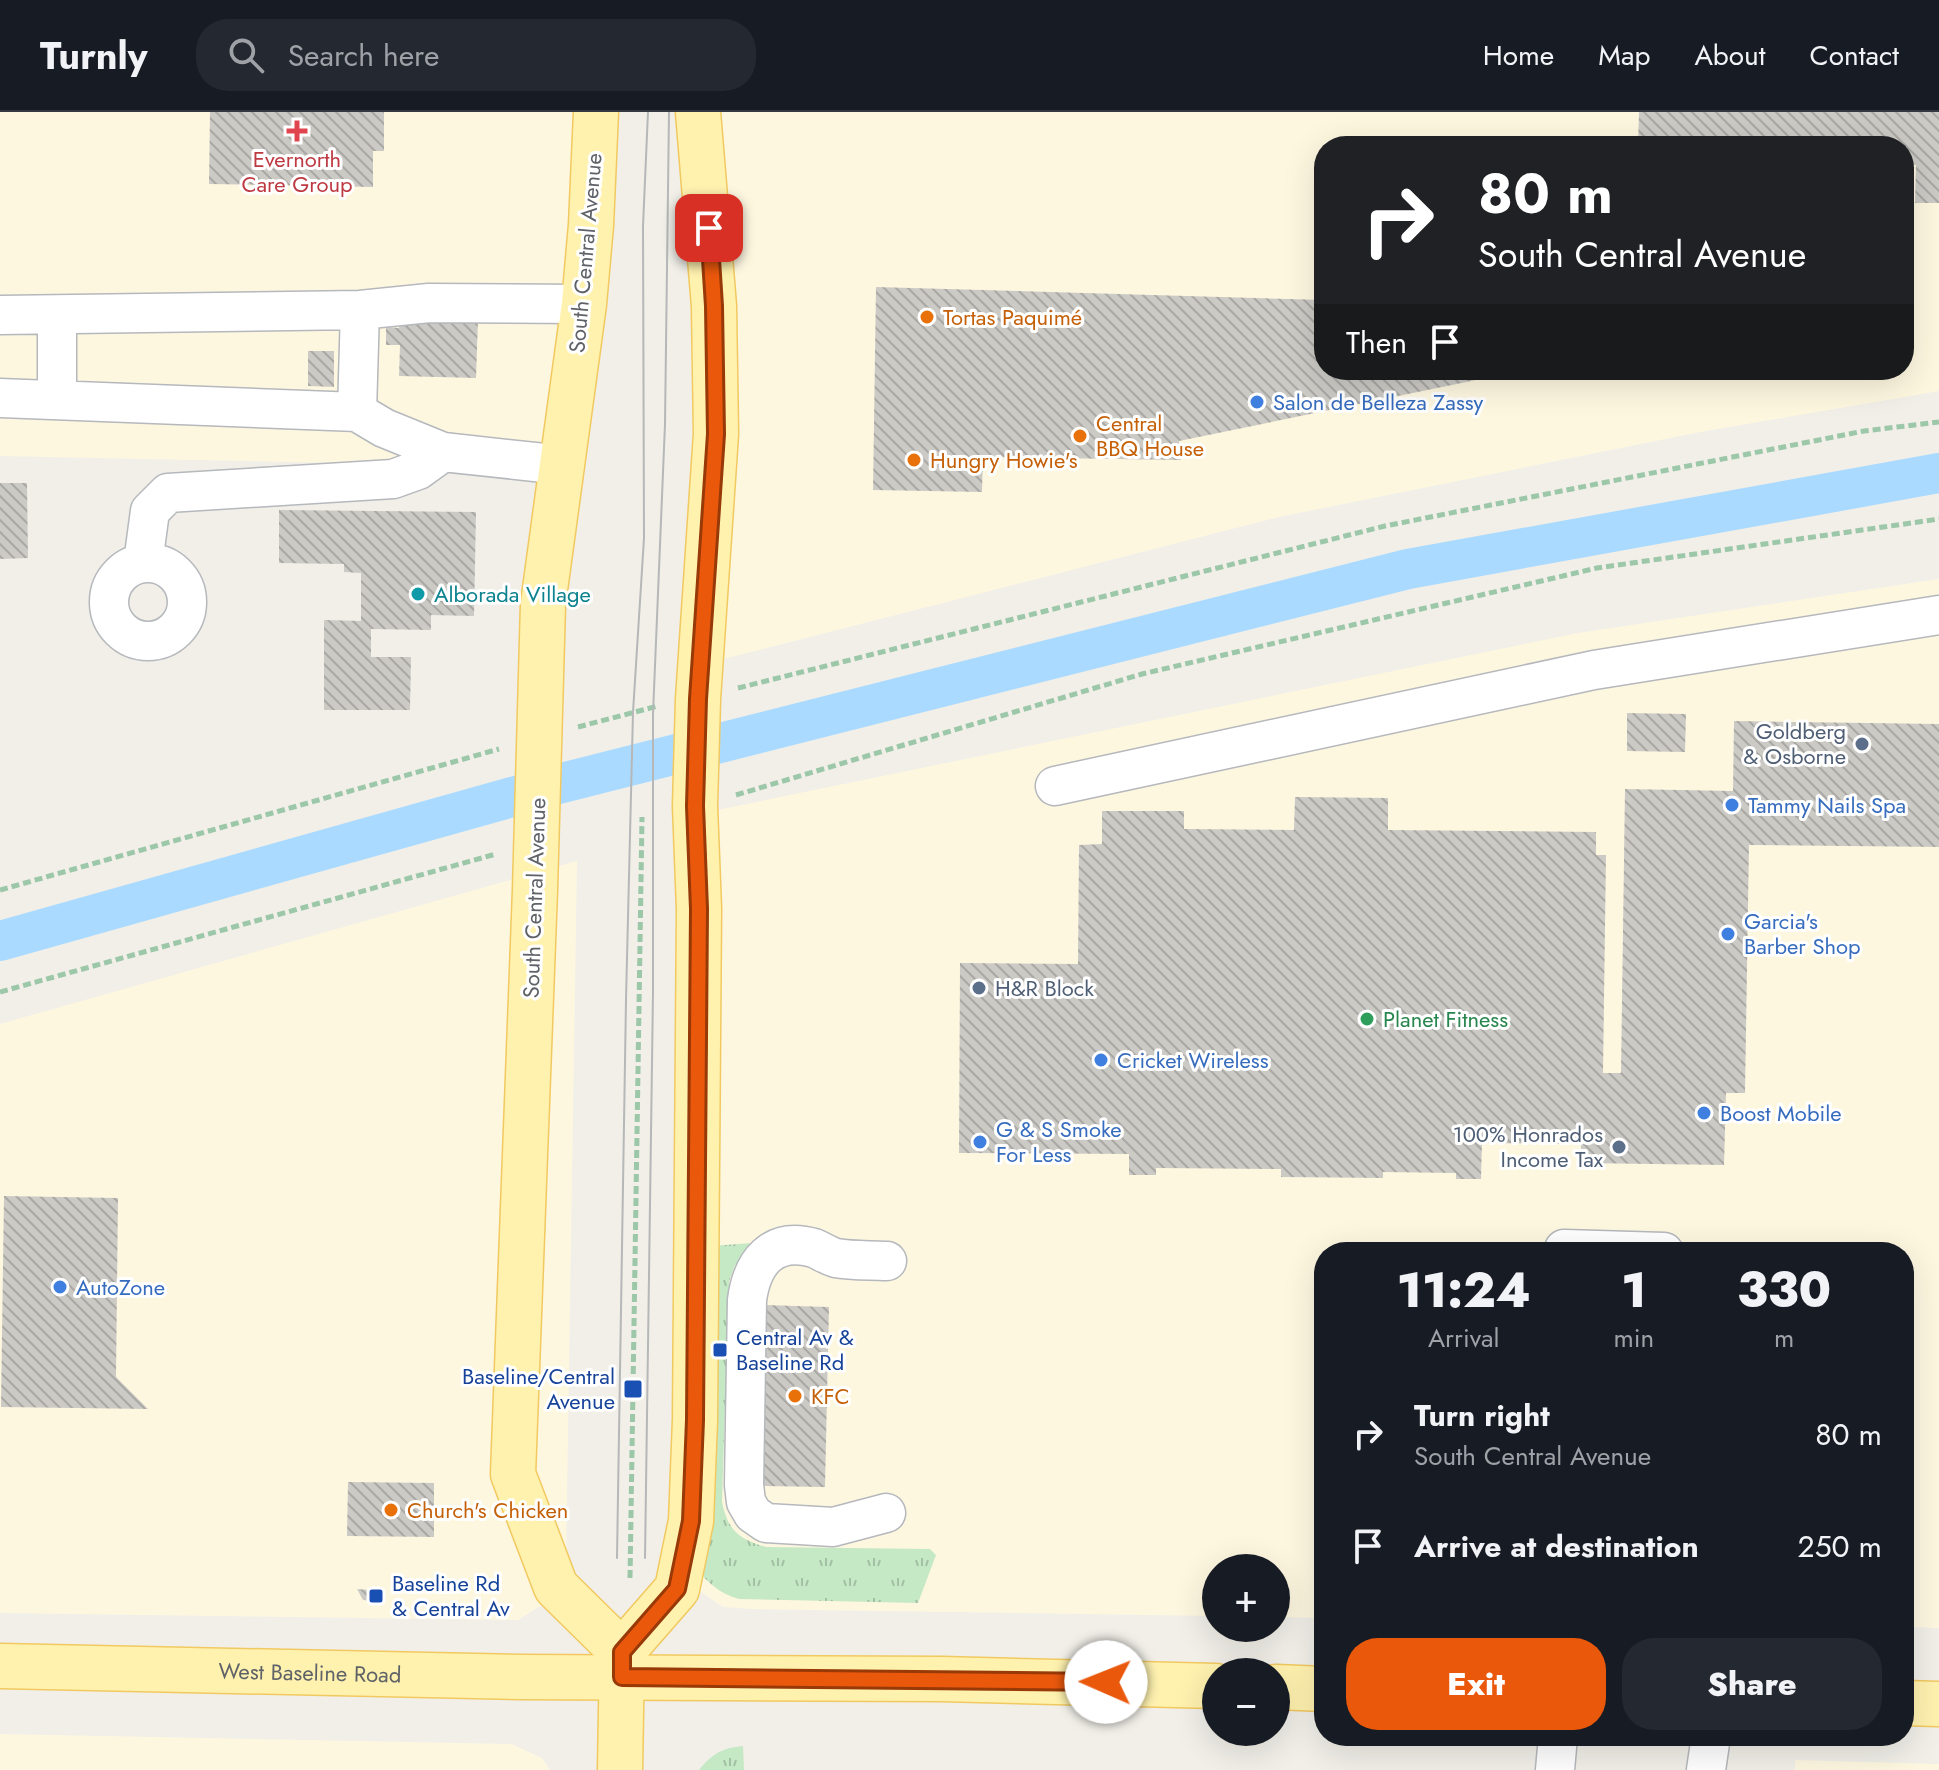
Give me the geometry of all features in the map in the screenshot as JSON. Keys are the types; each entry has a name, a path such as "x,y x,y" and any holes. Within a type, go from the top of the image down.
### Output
{"main road":[{"name":"South Central Avenue","path":"596,112 584,304 543,604 558,732 535,843 513,1474 556,1587 622,1664"},
{"path":"620,1770 622,1664 677,1589 691,1521 695,1420 699,909 713,801 716,434 714,306 698,112"},
{"name":"West Baseline Road","path":"0,1666 474,1676 622,1664 942,1679 1202,1686"},
{"path":"1290,1688 1314,1689"},
{"path":"1914,1703 1939,1704"}],"lane":[{"path":"0,315 360,310 429,303 584,304"},
{"path":"357,412 360,310"},
{"path":"57,315 57,399"},
{"path":"0,398 357,412 384,428 443,452 563,465"},
{"path":"143,563 150,511 168,493 393,479 418,470 443,452"},
{"path":"1055,786 1594,670 1939,615"},
{"path":"886,1513 833,1527 766,1523 753,1514 746,1502 744,1485 747,1300 752,1275 771,1250 798,1245 835,1258 887,1261"},
{"path":"1555,1770 1557,1746"},
{"path":"1706,1770 1710,1746"}],"path":[{"path":"713,695 1385,526 1864,431 1939,422"},
{"path":"713,801 1142,674 1582,572 1939,519"},
{"path":"0,890 558,732"},
{"path":"630,1587 642,817"},
{"path":"0,992 535,843"}],"shaded area":[{"path":"0,112 592,112 585,468 0,456"},
{"path":"699,112 1939,112 1939,391 1695,433 1279,517 704,664"},
{"path":"1939,579 1939,1628 1914,1627 1914,1242 1314,1242 1314,1618 1290,1617 1290,1554 1202,1554 1202,1616 723,1607 701,1592 687,1567 698,814 1578,633"},
{"path":"577,861 566,1559 555,1597 518,1620 0,1613 0,1024"},
{"path":"0,1734 511,1744 542,1758 550,1770 0,1770"},
{"path":"1795,1760 1939,1764 1939,1770 1795,1770"}],"green space":[{"path":"752,1243 735,1265 729,1281 722,1502 727,1520 741,1537 766,1547 930,1549 936,1555 918,1603 739,1599 714,1587 695,1567 698,1247"},
{"path":"743,1746 744,1770 699,1770 718,1753"}],"building":[{"name":"Evernorth Care Group","path":"210,112 384,112 384,151 373,151 373,187 209,184"},
{"path":"1639,112 1939,112 1939,203 1915,203 1914,136 1638,136"},
{"path":"876,287 1314,300 1314,380 1476,380 1179,441 1181,460 983,457 982,492 873,490"},
{"path":"400,320 478,320 476,378 399,376 400,345 386,345 386,327 399,328"},
{"path":"308,351 334,351 334,387 308,386"},
{"path":"0,483 27,483 28,558 0,559"},
{"name":"Alborada Village","path":"279,510 476,512 474,616 431,615 431,630 371,629 371,657 411,657 410,710 324,710 324,620 361,621 361,573 344,572 344,564 279,563"},
{"path":"1627,713 1686,714 1685,752 1627,751"},
{"name":"Planet Fitness","path":"1734,721 1939,724 1939,847 1749,845 1745,1093 1726,1093 1724,1165 1581,1163 1581,1144 1482,1143 1481,1179 1456,1179 1456,1173 1383,1172 1383,1178 1281,1177 1281,1169 1156,1168 1156,1175 1129,1175 1129,1154 959,1153 960,963 1078,964 1079,845 1102,844 1102,811 1184,811 1184,829 1294,830 1295,797 1388,798 1388,830 1596,832 1596,855 1606,855 1603,1073 1621,1073 1625,789 1733,791"},
{"name":"AutoZone","path":"4,1196 118,1198 116,1377 148,1409 1,1407"},
{"name":"KFC","path":"765,1305 829,1307 825,1487 762,1486"},
{"name":"Church's Chicken","path":"348,1482 434,1483 434,1537 347,1536"},
{"path":"357,1589 381,1591 380,1602 363,1600"}],"waterway":[{"path":"0,941 562,783 1408,569 1939,473"}],"tram line":[{"path":"617,1558 633,712 644,538 643,226 648,112"},
{"path":"645,1558 653,992 653,714 665,424 669,112"}],"place":[{"name":"Evernorth Care Group","path":"297,131"},
{"name":"Tortas Paquimé","path":"927,317"},
{"name":"Salon de Belleza Zassy","path":"1257,402"},
{"name":"Central BBQ House","path":"1080,436"},
{"name":"Hungry Howie's","path":"914,460"},
{"name":"Alborada Village","path":"418,594"},
{"name":"Goldberg & Osborne","path":"1862,744"},
{"name":"Tammy Nails Spa","path":"1732,805"},
{"name":"Garcia's Barber Shop","path":"1728,934"},
{"name":"H&R Block","path":"979,988"},
{"name":"Planet Fitness","path":"1367,1019"},
{"name":"Cricket Wireless","path":"1101,1060"},
{"name":"Boost Mobile","path":"1704,1113"},
{"name":"G & S Smoke For Less","path":"980,1142"},
{"name":"100% Honrados Income Tax","path":"1619,1147"},
{"name":"AutoZone","path":"60,1287"},
{"name":"Central Av & Baseline Rd","path":"720,1350"},
{"name":"Baseline/Central Avenue","path":"633,1389"},
{"name":"KFC","path":"795,1396"},
{"name":"Church's Chicken","path":"391,1510"},
{"name":"Baseline Rd & Central Av","path":"376,1596"}],"route":[{"path":"709,228 716,434 698,699 695,806 699,909 695,1420 691,1521 677,1589 622,1652 622,1677 1106,1682"}]}
